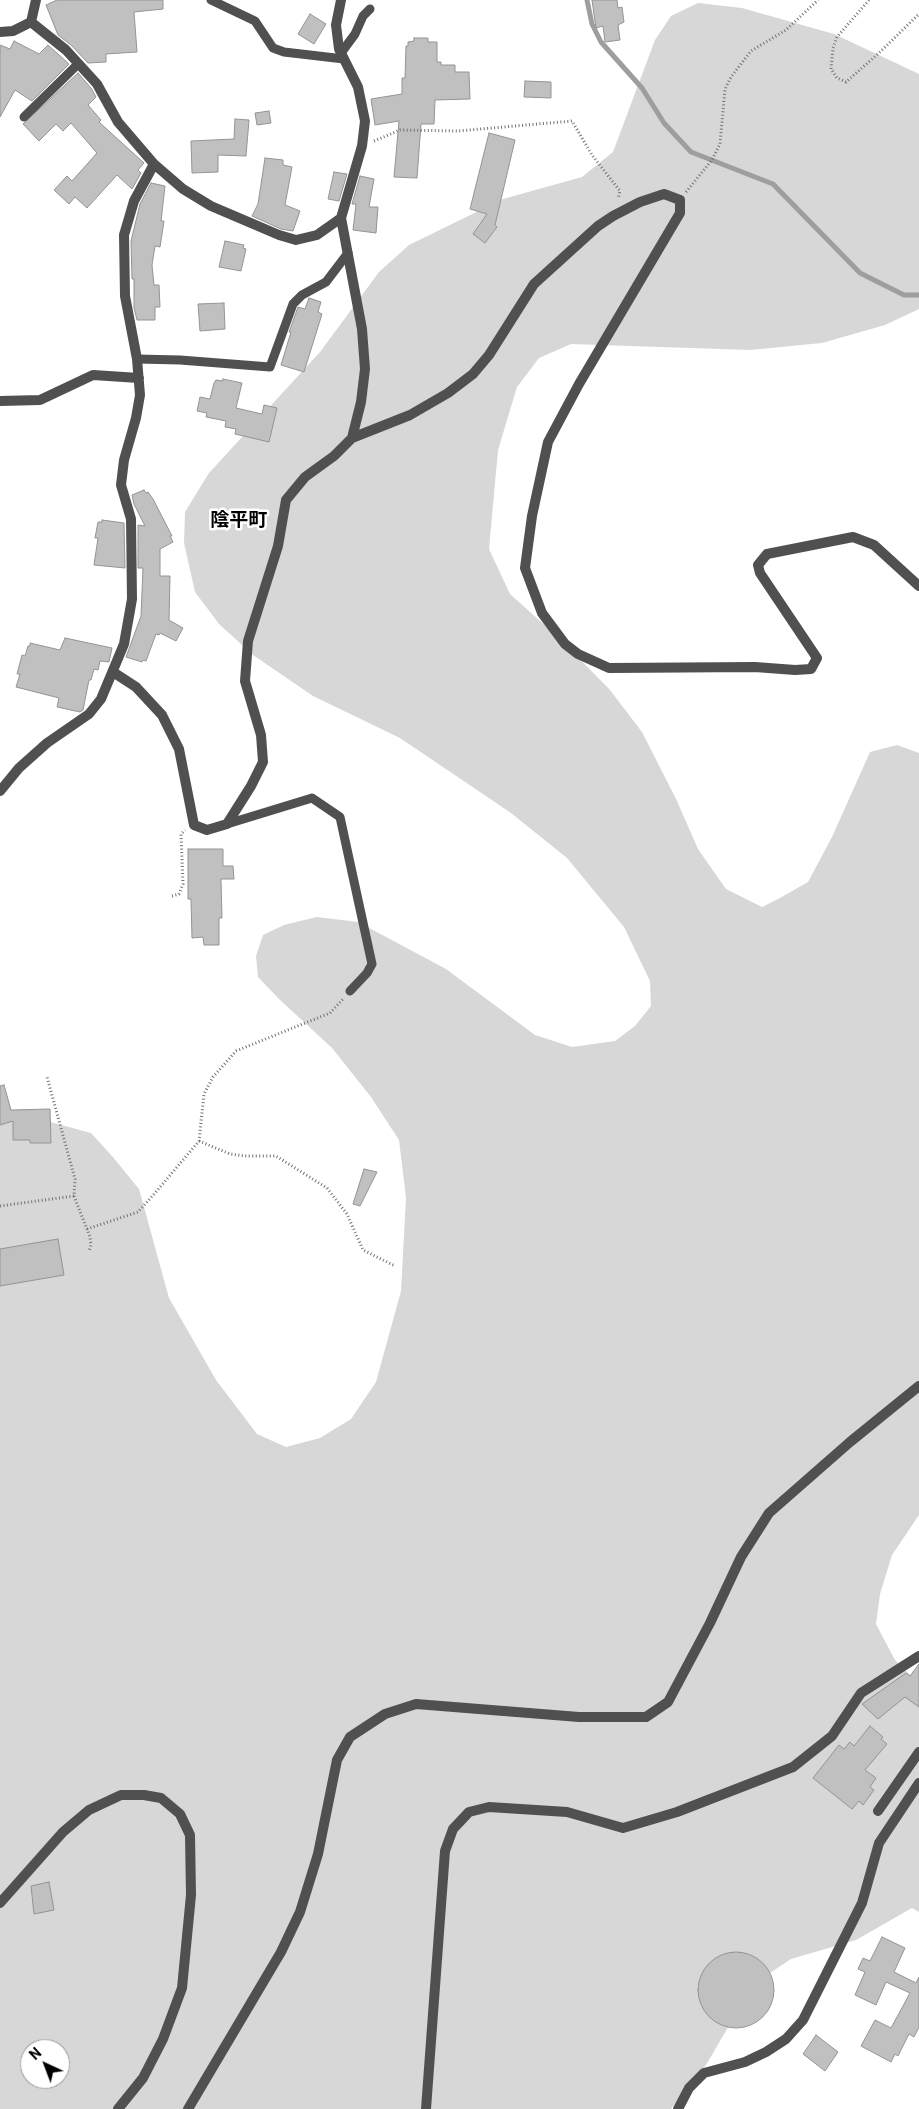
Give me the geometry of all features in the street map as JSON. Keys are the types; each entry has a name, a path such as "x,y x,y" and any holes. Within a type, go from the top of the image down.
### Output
{"street":[{"path":"31,22 36,0"},
{"path":"340,0 336,25 339,49 358,87 365,121 362,146 341,218 362,329 365,369 361,402 352,438"},
{"path":"0,32 13,31 31,22"},
{"path":"31,22 66,50 97,84 118,122 154,164 183,189 211,206 279,235 296,240 317,235 341,218"},
{"path":"0,791 19,768 47,743 89,714 101,699 124,644 132,599 131,519 121,485 124,460 136,418 140,394 137,359 125,296 124,235 134,201 154,164"},
{"path":"113,672 136,687 162,715 179,749 194,824 207,830 227,824 251,786 263,762 261,735 245,682 248,641 278,546 286,500 305,477 334,456 352,438 410,414 448,393 473,374 489,355 534,284 598,226 612,216 640,202 664,194 680,200 680,213 579,384 548,442 532,516 525,568 542,613 565,644 578,654 609,668 811,669 816,658 760,573 758,565 767,554 853,537 874,545 919,586"},
{"path":"0,401 40,400 93,376 139,378"},
{"path":"188,2109 281,1952 300,1912 318,1854 337,1760 350,1737 385,1714 416,1704 579,1717 646,1717 668,1702 710,1623 741,1557 770,1513 850,1442 919,1386"},
{"path":"426,2109 445,1852 453,1829 469,1812 489,1807 567,1812 623,1828 677,1812 793,1767 832,1736 861,1693 919,1656"},
{"path":"878,1811 919,1752"},
{"path":"678,2109 689,2088 704,2073 744,2062 766,2052 786,2039 803,2020 862,1903 879,1843 919,1783"},
{"path":"0,1903 63,1832 89,1810 121,1795 144,1795 161,1798 180,1814 190,1835 190,1896 182,1988 163,2039 143,2078 118,2109"}],"lane":[{"path":"210,0 255,21 273,48 284,52 342,56 363,16 370,9"},
{"path":"24,117 78,64"},
{"path":"137,359 180,360 270,367 293,304 302,295 326,282 348,253"},
{"path":"227,824 312,798 340,817 372,964 367,973 350,991"}],"path":[{"path":"680,200 712,160 720,144 726,89 731,77 751,51 786,30 818,0"},
{"path":"869,0 837,37 833,48 831,69 837,78 846,82 919,14"},
{"path":"362,146 400,130 458,131 572,121 592,155 620,191 612,216"},
{"path":"172,896 179,894 183,884 181,834 194,824"},
{"path":"86,1229 138,1212 199,1141 204,1094 213,1077 236,1051 330,1013 350,991"},
{"path":"47,1076 75,1179 74,1196 91,1245 88,1250"},
{"path":"199,1141 230,1154 276,1156 327,1188 347,1214 364,1250 395,1266"},
{"path":"0,1206 74,1196"}],"shaded area":[{"path":"698,3 742,8 834,34 919,74 919,309 885,325 822,343 750,350 571,344 539,358 517,387 498,450 489,549 510,594 559,638 610,690 642,732 677,801 698,849 726,889 762,907 808,882 832,837 870,752 897,745 919,753 919,1515 892,1555 880,1594 876,1624 895,1660 919,1684 919,1912 912,1908 856,1940 791,1959 761,1979 734,2017 706,2065 671,2109 0,2109 0,1117 39,1119 91,1133 112,1156 139,1189 169,1298 216,1380 257,1434 286,1447 320,1438 351,1419 376,1382 401,1291 406,1198 399,1140 371,1097 332,1048 258,977 256,956 263,935 284,925 317,917 358,922 446,969 535,1035 572,1047 615,1041 635,1026 651,1006 650,981 624,927 567,858 511,813 400,738 313,696 253,655 219,624 195,592 184,543 185,512 209,473 320,352 379,272 409,245 503,199 582,177 613,152 655,40 671,16"}],"building":[{"path":"57,0 163,0 163,9 134,12 137,52 106,54 106,62 88,63 71,45 58,35 46,5"},
{"path":"592,0 617,0 618,8 622,7 624,22 618,25 620,40 605,42 603,26 596,28"},
{"path":"310,14 326,24 314,44 298,34"},
{"path":"414,38 428,38 428,42 437,42 437,62 441,62 441,65 455,65 455,72 469,72 470,99 435,100 434,124 421,124 417,178 394,177 399,121 375,125 371,99 402,94 402,78 405,78 406,46 408,46 408,42 414,41"},
{"path":"14,41 39,54 48,45 69,64 32,101 15,90 0,117 0,45 10,49"},
{"path":"78,73 96,97 88,105 101,120 99,122 144,163 138,170 141,173 132,189 117,175 87,208 75,197 69,204 54,190 67,176 72,181 97,153 71,123 63,131 56,124 39,141 23,124"},
{"path":"525,81 551,82 551,98 524,97"},
{"path":"269,111 271,123 257,125 255,113"},
{"path":"235,119 249,120 246,156 218,155 218,172 192,173 191,141 234,139"},
{"path":"489,133 515,140 495,225 497,227 485,243 473,234 487,214 470,209"},
{"path":"265,158 283,160 283,165 292,167 285,205 300,211 293,231 281,229 252,216 258,204"},
{"path":"334,172 347,174 339,201 328,199"},
{"path":"360,176 374,179 369,207 378,207 376,233 353,230 356,204 352,204"},
{"path":"151,183 165,186 161,221 164,221 160,247 155,246 152,265 154,285 159,285 160,307 155,307 155,320 137,320 134,308 131,241 140,204"},
{"path":"225,241 244,245 243,248 246,249 241,271 219,267"},
{"path":"309,298 321,302 318,312 322,314 304,372 281,365 291,332 289,332 298,307 305,309"},
{"path":"224,303 225,329 200,331 198,304"},
{"path":"223,379 242,383 236,408 262,414 264,405 277,408 269,442 235,434 236,429 225,427 226,421 206,417 207,413 197,411 200,397 210,399 214,383 216,380 223,381"},
{"path":"144,490 153,499 172,536 170,536 173,542 160,549 160,576 170,576 169,620 183,628 176,641 160,633 159,635 156,634 146,661 143,660 142,662 126,657 141,616 143,568 138,568 138,525 145,526 134,504 132,495"},
{"path":"102,520 124,523 125,568 94,565 98,538 95,538 98,522 102,522"},
{"path":"65,638 112,648 109,662 100,661 98,670 94,669 91,680 89,680 83,710 80,712 57,707 59,698 16,687 20,674 17,674 22,655 25,656 30,643 60,650"},
{"path":"188,849 223,849 223,866 233,866 234,879 221,879 222,918 219,918 219,945 204,945 203,937 192,938 191,899 188,899"},
{"path":"4,1085 11,1110 50,1109 51,1143 30,1143 30,1140 13,1140 13,1121 0,1125 0,1086"},
{"path":"364,1169 377,1172 360,1206 353,1204"},
{"path":"58,1239 64,1275 0,1286 0,1249"},
{"path":"919,1664 919,1707 905,1697 878,1719 862,1704 906,1673 910,1676"},
{"path":"870,1726 883,1737 881,1739 887,1744 865,1770 876,1778 870,1787 874,1790 863,1805 859,1801 852,1809 813,1778 839,1745 844,1749 850,1742 854,1746"},
{"path":"49,1882 54,1910 34,1914 31,1886"},
{"path":"882,1937 905,1948 894,1972 916,1983 919,1977 919,2027 914,2037 909,2034 898,2056 895,2054 891,2062 861,2046 875,2020 891,2028 910,1993 886,1982 876,2005 855,1995 865,1972 858,1969 863,1958 870,1961"},
{"path":"736,1952 750,1955 763,1963 771,1976 774,1990 771,2004 763,2017 750,2025 736,2028 722,2025 709,2017 701,2004 698,1990 701,1976 709,1963 722,1955"},
{"path":"816,2035 838,2052 825,2071 803,2054"}],"waterway":[{"path":"587,0 592,24 601,42 642,88 664,123 691,152 773,184 860,273 904,295 919,295"}],"district":[{"name":"陰平町","path":"239,521"}]}
